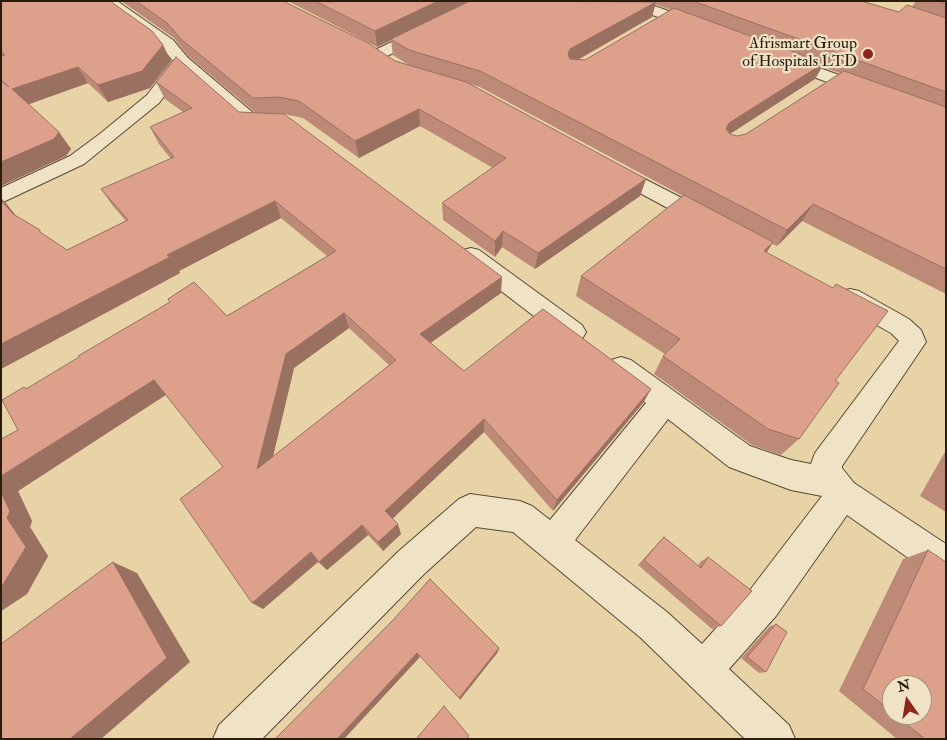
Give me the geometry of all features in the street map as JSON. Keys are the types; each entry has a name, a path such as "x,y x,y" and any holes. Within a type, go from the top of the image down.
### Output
{"street":[{"path":"107,1 166,43 182,61 254,123 296,124"},
{"path":"398,68 369,51 487,1"},
{"path":"627,1 716,34"},
{"path":"652,26 669,16"},
{"path":"771,55 884,98"},
{"path":"1,196 77,160 108,137 153,99 182,61"},
{"path":"816,88 832,78"},
{"path":"594,160 725,230"},
{"path":"453,242 740,457 839,489"},
{"path":"830,287 891,320 907,332 913,342 826,464 828,474 839,489 946,564"},
{"path":"552,543 665,401"},
{"path":"704,671 763,603 839,489"},
{"path":"233,739 412,562 470,510 520,517 654,625 775,739"}],"building":[{"path":"1,1 110,1 152,31 163,45 142,71 98,85 78,67 12,89 59,132 54,139 1,162 1,56 5,55 1,51"},
{"path":"136,1 283,1 368,43 395,61 466,82 646,179 538,253 503,231 495,241 442,203 506,158 419,109 355,141 299,101 279,97 253,98 182,40 167,23"},
{"path":"315,1 331,2 438,1 375,31"},
{"path":"470,1 656,2 570,49 568,54 570,59 585,60 674,8 824,63 729,123 726,129 730,134 737,136 746,134 844,71 946,107 946,269 813,204 787,230 480,71 409,50 391,39"},
{"path":"693,1 861,1 899,12 907,5 946,18 946,92"},
{"path":"176,57 239,112 284,114 502,277 420,334 464,371 543,309 651,389 557,500 484,419 385,511 398,524 378,542 362,525 319,562 311,552 252,603 180,499 223,467 154,380 1,476 1,439 18,430 2,400 24,387 26,389 170,302 168,299 194,282 227,316 336,251 275,201 167,255 170,257 1,344 1,200 13,214 40,230 40,232 67,250 128,220 101,189 174,157 150,127 192,108 156,82","holes":["344,313 396,360 257,469 286,354"]},
{"path":"684,195 773,242 764,251 833,288 836,284 888,311 835,381 839,383 799,439 768,429 663,356 680,339 581,276"},
{"path":"1,492 10,511 7,518 26,547 1,588"},
{"path":"664,537 701,568 708,557 752,591 721,626 644,560"},
{"path":"928,550 946,562 946,739 925,739 908,725 932,725 932,675 882,675 882,704 863,689"},
{"path":"113,562 167,658 70,739 1,739 1,644"},
{"path":"430,579 499,648 459,698 417,653 337,739 275,739 394,619"},
{"path":"776,624 787,632 766,672 747,657"},
{"path":"444,706 469,736 467,739 416,739"}],"place":[{"name":"Afrismart Group of Hospitals LTD","path":"868,54"}]}
